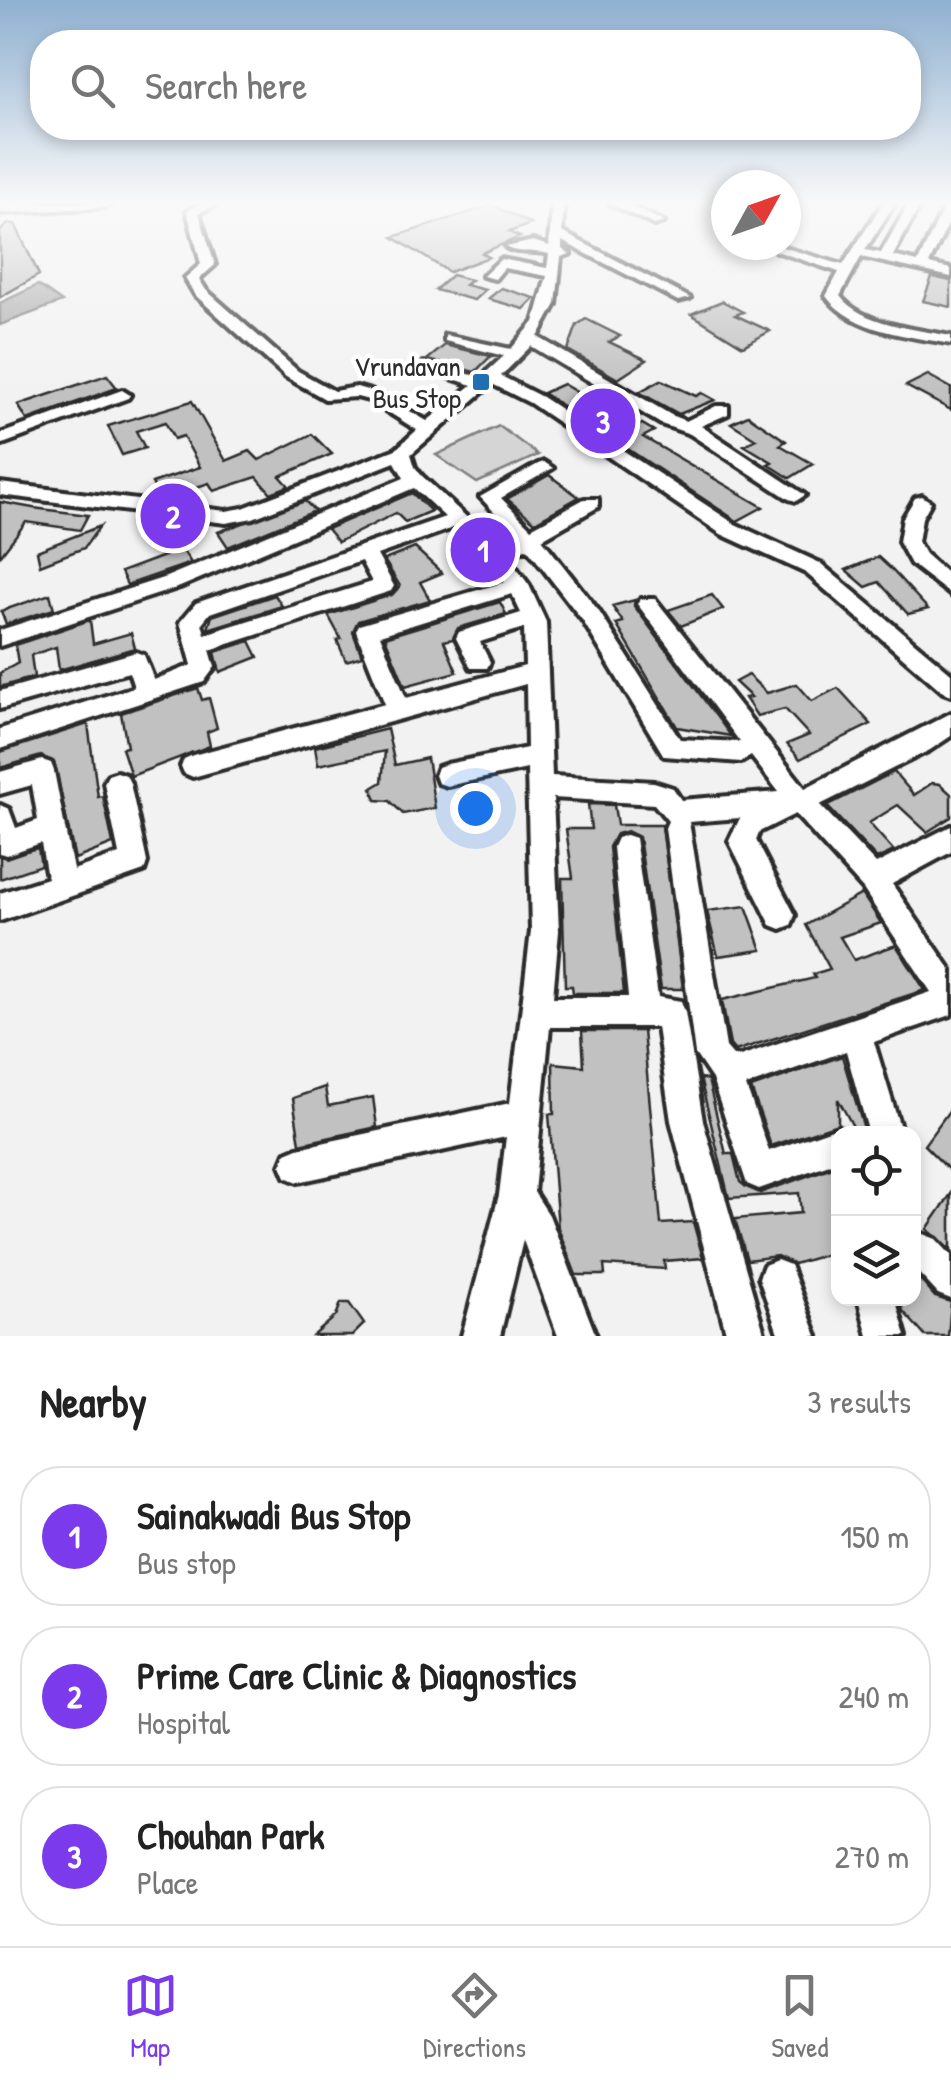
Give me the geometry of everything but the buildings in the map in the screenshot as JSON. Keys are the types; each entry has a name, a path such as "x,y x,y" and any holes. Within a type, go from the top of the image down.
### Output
{"street":[{"path":"208,265 193,281 226,319 292,374 331,396 357,392 376,397 428,429"},
{"path":"490,276 500,265"},
{"path":"514,265 552,273"},
{"path":"0,490 226,517 246,514 402,453 529,338 550,304 553,265"},
{"path":"583,265 634,290"},
{"path":"617,265 684,298"},
{"path":"828,265 847,270"},
{"path":"833,296 850,265"},
{"path":"919,265 951,272"},
{"path":"833,296 867,304"},
{"path":"833,296 845,311 951,340"},
{"path":"882,323 894,304"},
{"path":"450,338 513,354"},
{"path":"529,338 666,420 688,426 796,495"},
{"path":"429,366 486,380 536,400 728,528 813,568 951,686"},
{"path":"0,440 122,396"},
{"path":"688,426 722,410"},
{"path":"402,453 406,468 416,480 519,585 533,617 544,931 521,1117 516,1195 481,1336"},
{"path":"544,468 489,497 534,537 582,598 673,749 741,752"},
{"path":"0,638 172,582 416,480"},
{"path":"922,502 905,532 907,541 916,556 951,588"},
{"path":"495,557 591,503"},
{"path":"0,739 201,672 191,622 198,611 457,520"},
{"path":"198,645 384,586 366,552"},
{"path":"400,711 367,631 519,585"},
{"path":"648,604 800,802 873,880 951,998 740,1072 725,1070"},
{"path":"478,662 467,638 533,617"},
{"path":"0,700 136,661 147,692"},
{"path":"193,766 536,672"},
{"path":"43,686 46,724"},
{"path":"782,915 742,840 750,824 921,744 951,723"},
{"path":"0,783 42,771 62,886"},
{"path":"447,776 541,771 654,792 664,796 674,812 800,802"},
{"path":"0,907 134,862 117,783"},
{"path":"0,818 6,843 52,827"},
{"path":"678,828 712,1054 725,1070 759,1172 831,1146"},
{"path":"873,880 947,846"},
{"path":"626,847 645,1012"},
{"path":"534,1012 670,1012 687,1121 746,1336"},
{"path":"856,1034 879,1126"},
{"path":"298,1165 521,1117"},
{"path":"516,1195 536,1228 577,1336"},
{"path":"922,1252 951,1281"},
{"path":"777,1278 798,1336"},
{"path":"878,1306 887,1336"}],"shaded area":[{"path":"38,285 62,302 0,325 0,303"},
{"path":"499,426 538,455 477,483 436,455"}],"place":[{"name":"Vrundavan Bus Stop","path":"481,382"},
{"name":"Chouhan Park","path":"603,421"},
{"name":"Prime Care Clinic & Diagnostics","path":"173,516"},
{"name":"Sainakwadi Bus Stop","path":"483,550"}]}
